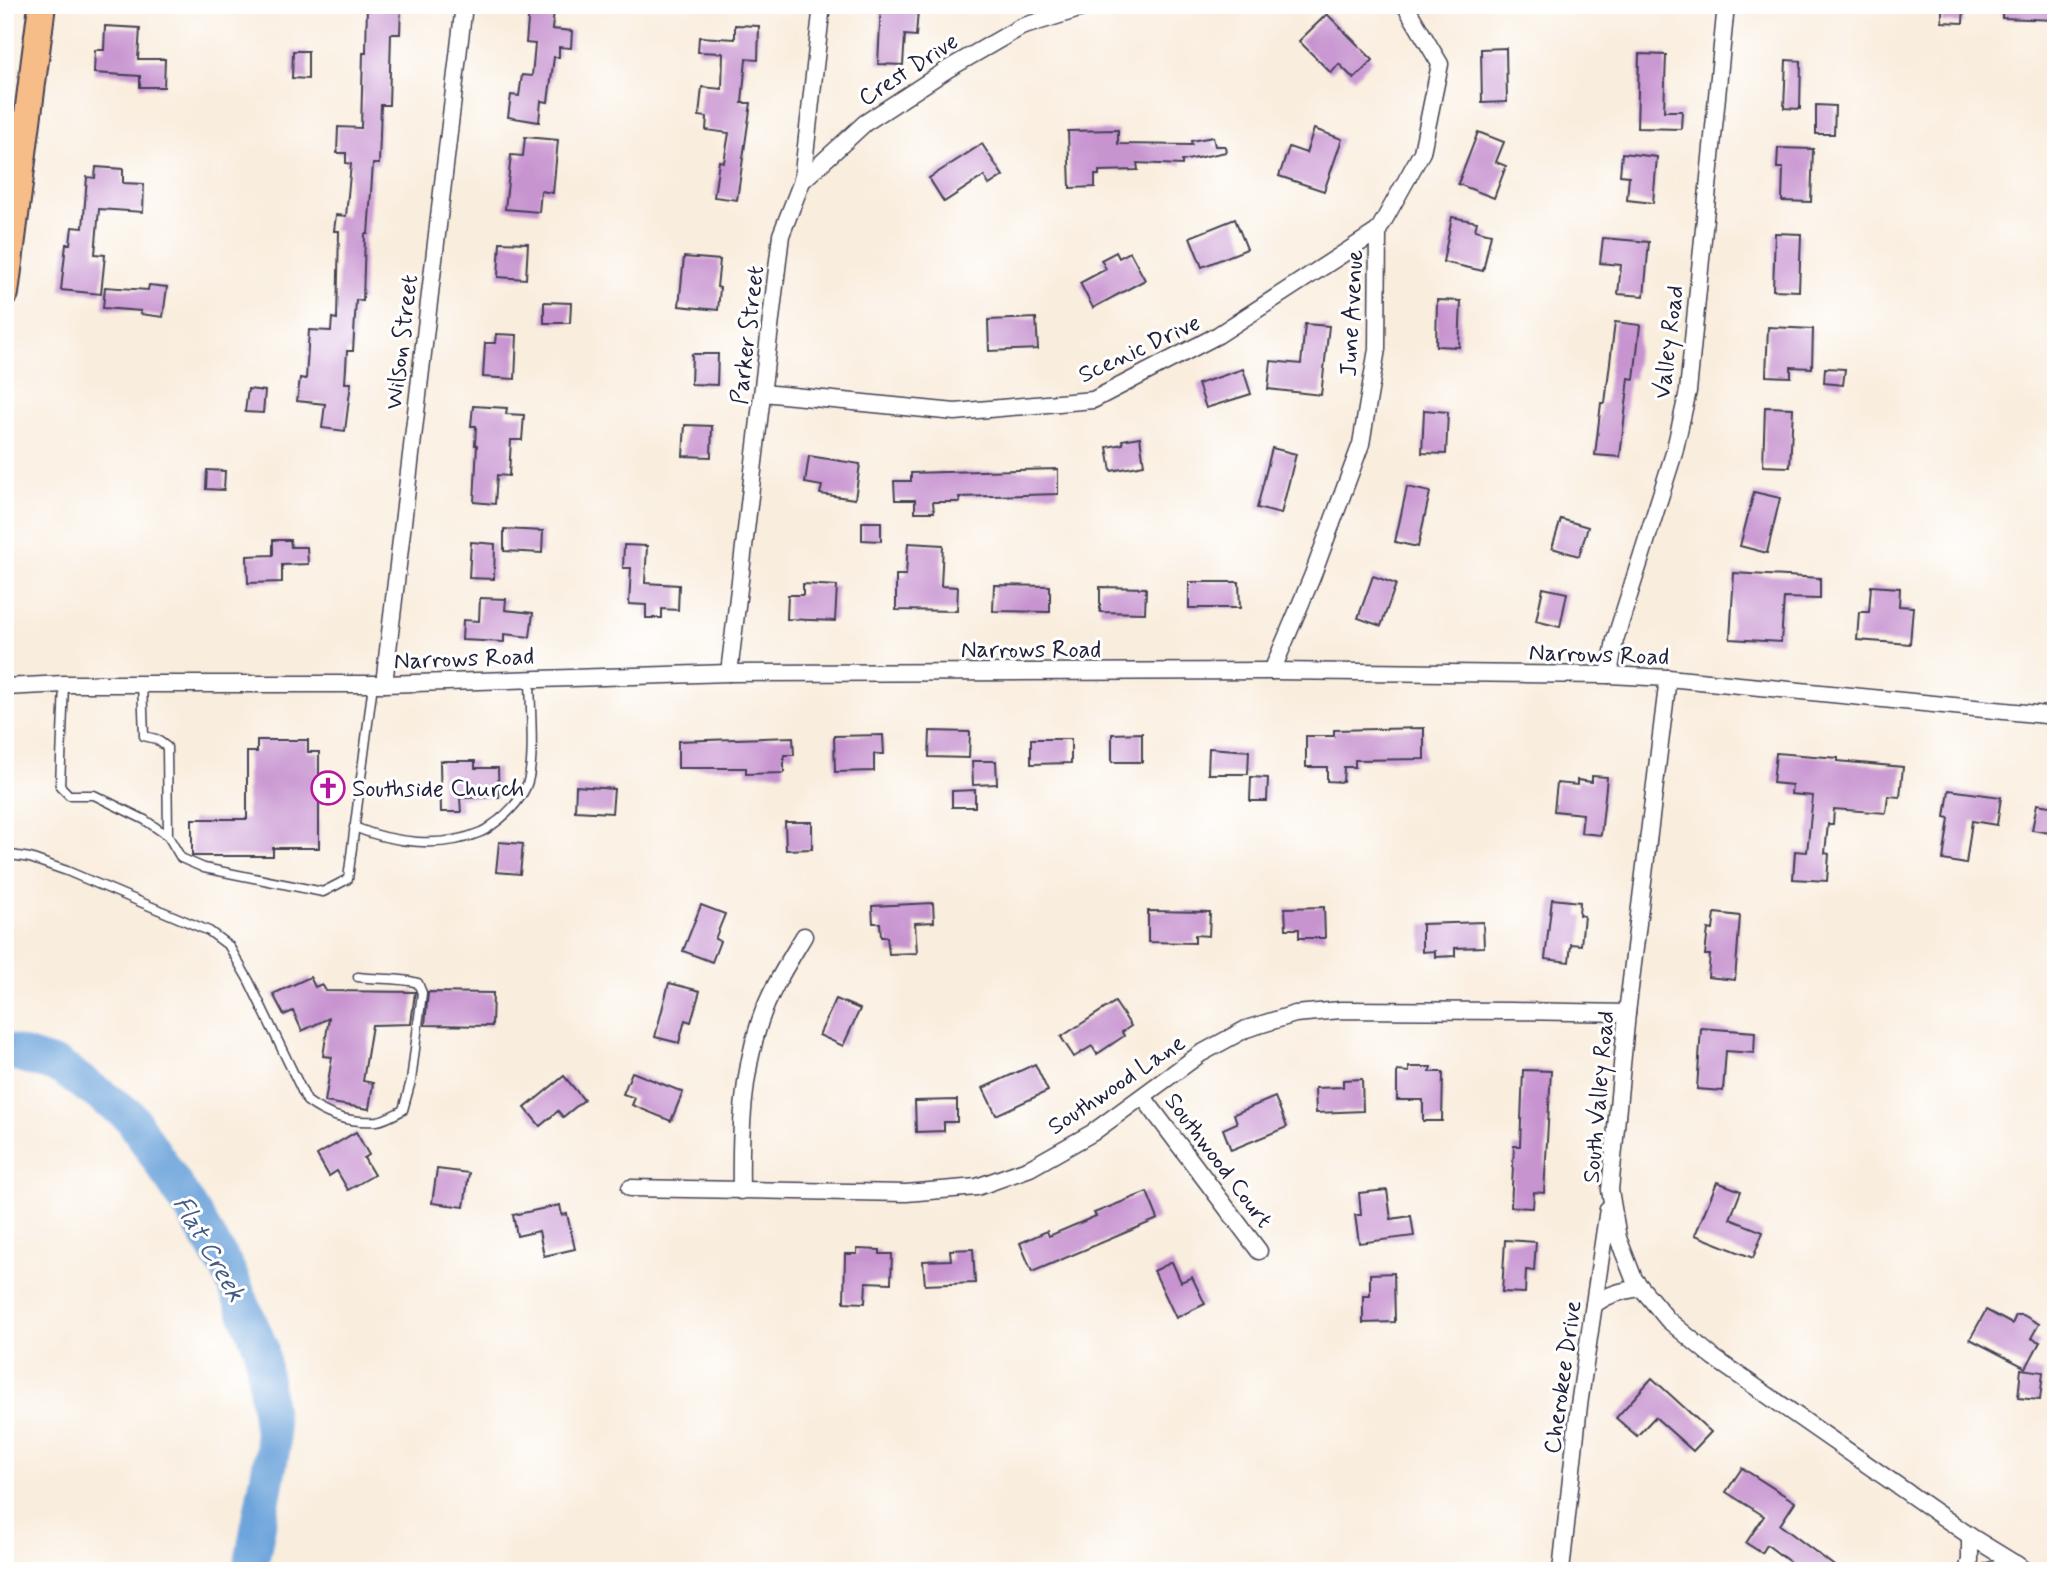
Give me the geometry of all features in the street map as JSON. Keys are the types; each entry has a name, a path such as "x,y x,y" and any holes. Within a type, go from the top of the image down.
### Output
{"highway":[{"path":"5,293 41,5"}],"street":[{"name":"Wilson Street","path":"378,684 464,5"},
{"name":"Parker Street","path":"729,673 781,236 802,181 821,5"},
{"name":"Crest Drive","path":"802,181 865,123 948,69 1021,27 1092,5"},
{"name":"June Avenue","path":"1272,671 1312,577 1361,444 1377,349 1378,231 1422,152 1440,64 1405,5"},
{"name":"Valley Road","path":"1609,675 1615,640 1674,453 1688,391 1726,5"},
{"name":"Scenic Drive","path":"763,393 955,412 1093,400 1218,335 1378,231"},
{"name":"Narrows Road","path":"5,687 64,684 378,684 729,673 1272,671 1609,675 1668,678 2056,716"},
{"name":"South Valley Road","path":"1668,678 1627,1013 1610,1189 1618,1238 1634,1279 1668,1320 1714,1358 1970,1536 2022,1567"},
{"path":"741,1191 740,1139 745,1081 757,1034 773,990 804,936"},
{"name":"Southwood Lane","path":"630,1188 906,1193 977,1187 1030,1168 1092,1133 1200,1054 1246,1029 1295,1014 1340,1010 1627,1013"},
{"name":"Southwood Court","path":"1143,1097 1259,1251"},
{"name":"Cherokee Drive","path":"1561,1571 1579,1405 1610,1189"},
{"path":"1594,1305 1614,1294 1641,1288"},
{"path":"1967,1571 1970,1536"},
{"path":"1989,1571 2022,1567"}],"lane":[{"path":"354,828 378,837 446,842 483,832 513,808 527,786 530,764 530,679"},
{"path":"64,684 60,786 69,795 94,795 145,820 168,836 181,858 204,868 323,892 348,880 378,684"},
{"path":"142,684 144,736 156,739 167,747 168,836"},
{"path":"5,854 30,858 67,871 209,932 229,946 249,981 307,1101 322,1112 345,1119 378,1121 403,1110 411,1081 422,993 418,984 403,978 379,980 358,977"}],"building":[{"path":"367,5 401,5 400,34 391,34 389,105 381,105 379,164 373,164 368,234 365,234 363,301 356,300 353,351 347,351 345,383 351,383 345,431 322,428 325,404 297,401 300,378 306,379 309,330 331,331 332,318 337,319 339,231 334,231 336,215 346,216 351,164 346,163 346,153 337,153 338,127 361,128"},
{"path":"881,5 908,5 908,9 918,10 916,36 905,35 903,65 878,64"},
{"path":"1942,5 1964,5 1963,23 1942,22"},
{"path":"2002,5 2056,5 2056,20 2002,18"},
{"path":"529,9 554,11 552,29 572,31 571,48 559,47 559,57 554,57 548,102 541,101 539,122 508,117 511,95 519,96 522,75 532,76 535,44 526,43"},
{"path":"1327,14 1373,60 1354,79 1339,64 1331,73 1299,41"},
{"path":"735,25 759,26 758,60 746,59 742,103 751,103 737,200 714,197 719,161 724,162 729,133 706,130 707,117 699,116 702,87 722,89 723,53 698,52 699,37 735,39"},
{"path":"105,26 140,28 138,59 165,59 164,87 140,87 140,76 94,73 95,50 104,50"},
{"path":"1506,48 1507,102 1482,103 1481,49"},
{"path":"293,51 308,51 308,79 292,78"},
{"path":"1639,54 1666,55 1664,111 1682,111 1681,129 1637,128"},
{"path":"1786,60 1801,61 1800,109 1784,108"},
{"path":"1816,105 1835,106 1834,134 1816,134"},
{"path":"1314,129 1342,139 1324,191 1279,176 1289,147 1306,153"},
{"path":"1118,130 1118,144 1192,145 1191,141 1213,137 1215,146 1225,146 1226,152 1182,161 1182,165 1137,163 1138,170 1099,171 1099,175 1095,175 1095,187 1070,188 1068,131"},
{"path":"1478,132 1504,142 1496,162 1506,166 1494,198 1458,184"},
{"path":"525,137 558,140 553,193 541,191 539,212 505,209 511,155 523,156"},
{"path":"982,144 1003,176 989,185 984,176 944,202 929,178"},
{"path":"1778,148 1813,149 1811,202 1782,201 1783,168 1777,168"},
{"path":"1622,153 1657,157 1653,203 1627,200 1629,176 1620,175"},
{"path":"96,167 123,169 123,183 144,184 143,212 99,209 95,254 105,255 101,294 61,290 66,244 70,244 72,227 83,228 87,177 95,178"},
{"path":"1452,217 1477,222 1475,230 1491,234 1483,271 1443,262"},
{"path":"1235,219 1247,249 1202,267 1190,237"},
{"path":"1775,233 1801,234 1799,291 1773,290"},
{"path":"1603,238 1649,242 1644,296 1618,294 1621,265 1600,263"},
{"path":"500,242 528,243 526,279 498,277"},
{"path":"1116,252 1119,258 1130,252 1145,280 1093,308 1080,283 1106,269 1101,260"},
{"path":"684,257 720,260 718,310 679,306"},
{"path":"149,285 167,287 163,317 140,314 141,311 103,308 105,287 148,290"},
{"path":"1437,300 1461,301 1459,347 1436,346"},
{"path":"544,302 571,303 570,323 544,323"},
{"path":"1036,318 1038,349 989,351 988,320"},
{"path":"1615,322 1640,325 1634,379 1629,378 1620,457 1595,455 1601,403 1605,403"},
{"path":"1305,324 1329,326 1321,395 1268,389 1271,361 1301,364"},
{"path":"1768,327 1813,329 1812,368 1791,367 1791,377 1766,376"},
{"path":"496,334 517,335 515,379 483,377 485,343 495,343"},
{"path":"692,354 718,354 717,385 691,384"},
{"path":"1825,368 1845,369 1843,385 1824,383"},
{"path":"1243,369 1251,394 1206,408 1198,384"},
{"path":"248,389 265,391 263,413 245,412"},
{"path":"473,406 507,408 506,414 524,415 522,440 511,440 509,476 497,475 495,504 474,502 477,445 476,426 471,426"},
{"path":"1765,407 1793,408 1790,467 1763,466"},
{"path":"1424,410 1448,412 1446,454 1422,453"},
{"path":"685,425 712,426 711,457 683,456"},
{"path":"1140,437 1144,465 1111,471 1107,447 1123,444 1122,440"},
{"path":"1272,448 1296,454 1281,514 1257,508"},
{"path":"809,456 860,464 855,499 820,494 822,486 805,483"},
{"path":"1058,469 1058,494 959,497 960,502 933,502 934,512 915,512 915,500 895,500 894,481 911,481 911,473"},
{"path":"207,470 225,471 224,490 206,489"},
{"path":"1407,487 1430,492 1418,547 1395,542"},
{"path":"1754,492 1780,498 1767,553 1740,546"},
{"path":"1561,519 1588,527 1579,556 1552,548"},
{"path":"862,522 881,522 881,541 862,540"},
{"path":"504,529 543,531 542,553 504,551"},
{"path":"273,540 290,540 291,547 307,547 308,564 282,565 282,582 248,583 247,556 273,555"},
{"path":"471,542 495,544 494,579 469,578"},
{"path":"908,543 943,545 941,586 958,587 957,611 896,610 896,575 906,575"},
{"path":"624,545 647,546 645,583 679,585 678,610 662,609 662,618 646,618 646,605 629,604 631,568 623,568"},
{"path":"1734,573 1820,578 1820,599 1784,598 1781,642 1730,639"},
{"path":"1373,576 1396,584 1381,626 1358,618"},
{"path":"1189,582 1239,582 1240,608 1189,608"},
{"path":"803,584 837,586 835,621 787,619 788,595 803,595"},
{"path":"994,585 1050,586 1050,612 993,611"},
{"path":"1871,586 1900,588 1899,606 1913,607 1910,644 1857,640 1859,612 1869,612"},
{"path":"1100,587 1146,588 1145,613 1100,612"},
{"path":"1543,588 1567,593 1560,627 1536,621"},
{"path":"480,598 506,599 505,610 533,613 530,637 504,634 504,642 462,640 463,620 479,621"},
{"path":"1424,728 1424,759 1355,760 1355,767 1344,767 1343,782 1327,781 1327,767 1306,767 1306,736 1334,736 1334,730"},
{"path":"930,731 970,732 969,758 929,757"},
{"path":"1142,733 1142,762 1112,762 1112,734"},
{"path":"883,735 884,754 874,754 874,771 835,772 834,736"},
{"path":"793,737 794,755 784,755 784,773 746,774 746,768 678,768 678,741"},
{"path":"1031,739 1071,739 1071,763 1031,764"},
{"path":"257,740 308,740 308,752 319,752 319,848 273,848 273,856 192,856 192,819 247,819 247,752 257,752"},
{"path":"1209,748 1249,751 1248,774 1208,774"},
{"path":"1776,753 1903,767 1900,797 1888,796 1886,813 1834,809 1833,824 1828,824 1825,853 1829,854 1827,881 1793,879 1795,851 1807,852 1813,796 1791,794 1792,785 1773,783"},
{"path":"440,761 475,761 475,768 498,768 499,797 460,798 461,812 441,812"},
{"path":"972,761 996,761 997,784 973,785"},
{"path":"1592,776 1607,777 1601,835 1581,833 1583,814 1554,811 1557,783 1577,785 1577,780 1592,782"},
{"path":"1251,777 1268,778 1267,801 1250,801"},
{"path":"576,786 614,789 612,813 575,811"},
{"path":"975,790 975,807 952,807 952,791"},
{"path":"1949,790 2001,797 1997,825 1972,821 1966,864 1943,860 1949,818 1945,817"},
{"path":"2037,804 2056,807 2056,834 2032,830"},
{"path":"785,822 812,822 812,849 786,850"},
{"path":"499,842 523,844 520,874 496,872"},
{"path":"1552,899 1580,902 1579,915 1584,916 1581,945 1571,944 1569,962 1545,959"},
{"path":"933,903 934,922 915,923 917,953 889,954 887,937 881,937 880,923 873,923 872,906"},
{"path":"701,905 725,914 715,939 720,941 712,962 683,951"},
{"path":"1324,907 1325,938 1299,938 1299,929 1286,929 1285,908"},
{"path":"1148,911 1210,912 1209,936 1195,935 1195,943 1148,942"},
{"path":"1715,913 1740,916 1735,980 1708,977 1710,955 1705,955 1708,929 1713,930"},
{"path":"1483,922 1484,947 1455,948 1455,956 1435,957 1435,951 1422,952 1422,924"},
{"path":"310,977 315,987 322,984 326,991 415,992 411,1024 372,1025 363,1081 373,1083 369,1109 325,1102 332,1057 323,1056 329,1018 302,1031 293,1011 284,1015 273,994"},
{"path":"669,983 700,991 691,1022 685,1020 679,1043 655,1037"},
{"path":"428,992 493,993 492,1026 425,1025"},
{"path":"836,999 860,1009 843,1046 819,1035"},
{"path":"1115,1002 1131,1026 1122,1032 1124,1036 1097,1054 1092,1046 1074,1057 1061,1037"},
{"path":"1701,1028 1755,1032 1754,1053 1726,1051 1723,1091 1697,1089"},
{"path":"1035,1064 1048,1091 996,1115 983,1088"},
{"path":"1409,1067 1431,1067 1430,1072 1443,1072 1442,1121 1423,1121 1423,1100 1397,1100 1397,1071 1409,1072"},
{"path":"1523,1070 1551,1071 1544,1193 1534,1192 1533,1208 1511,1207 1514,1146 1520,1146"},
{"path":"632,1072 683,1092 671,1121 632,1105 635,1098 623,1094"},
{"path":"564,1076 584,1100 563,1117 558,1111 540,1126 525,1108"},
{"path":"1362,1079 1363,1111 1316,1113 1315,1088 1343,1087 1343,1080"},
{"path":"1275,1097 1287,1127 1231,1150 1223,1129 1237,1123 1234,1114"},
{"path":"957,1100 957,1122 944,1122 944,1131 916,1132 915,1101"},
{"path":"356,1132 369,1155 364,1158 374,1175 348,1190 337,1171 329,1176 317,1155"},
{"path":"437,1169 469,1173 464,1207 432,1203"},
{"path":"1717,1182 1741,1191 1730,1219 1763,1232 1753,1258 1695,1235"},
{"path":"1387,1190 1391,1219 1411,1216 1414,1236 1359,1243 1355,1215 1361,1215 1359,1193"},
{"path":"1147,1192 1158,1219 1032,1272 1020,1243 1047,1231 1049,1236 1096,1216 1094,1213"},
{"path":"560,1205 562,1215 567,1214 575,1249 544,1256 539,1231 517,1236 513,1215"},
{"path":"1505,1240 1536,1242 1534,1271 1526,1270 1525,1293 1502,1292"},
{"path":"857,1249 880,1250 880,1254 892,1254 891,1283 866,1282 865,1303 844,1302 845,1254 857,1254"},
{"path":"973,1249 975,1283 925,1285 923,1261 951,1260 950,1250"},
{"path":"1172,1262 1181,1282 1192,1277 1205,1304 1176,1318 1154,1271"},
{"path":"1394,1273 1395,1322 1363,1323 1363,1296 1370,1296 1370,1274"},
{"path":"1986,1310 2012,1324 2016,1315 2023,1315 2039,1324 2031,1338 2040,1342 2026,1368 1970,1339"},
{"path":"2021,1369 2043,1372 2040,1400 2018,1398"},
{"path":"1652,1378 1711,1432 1693,1451 1655,1417 1637,1436 1616,1418"},
{"path":"1742,1468 1795,1502 1780,1525 1841,1571 1802,1571 1767,1545 1762,1553 1746,1543 1764,1516 1726,1492"}],"waterway":[{"name":"Flat Creek","path":"5,1050 60,1067 130,1116 227,1268 261,1348 273,1447 250,1571"}],"place":[{"name":"Southside Church","path":"328,788"}]}
